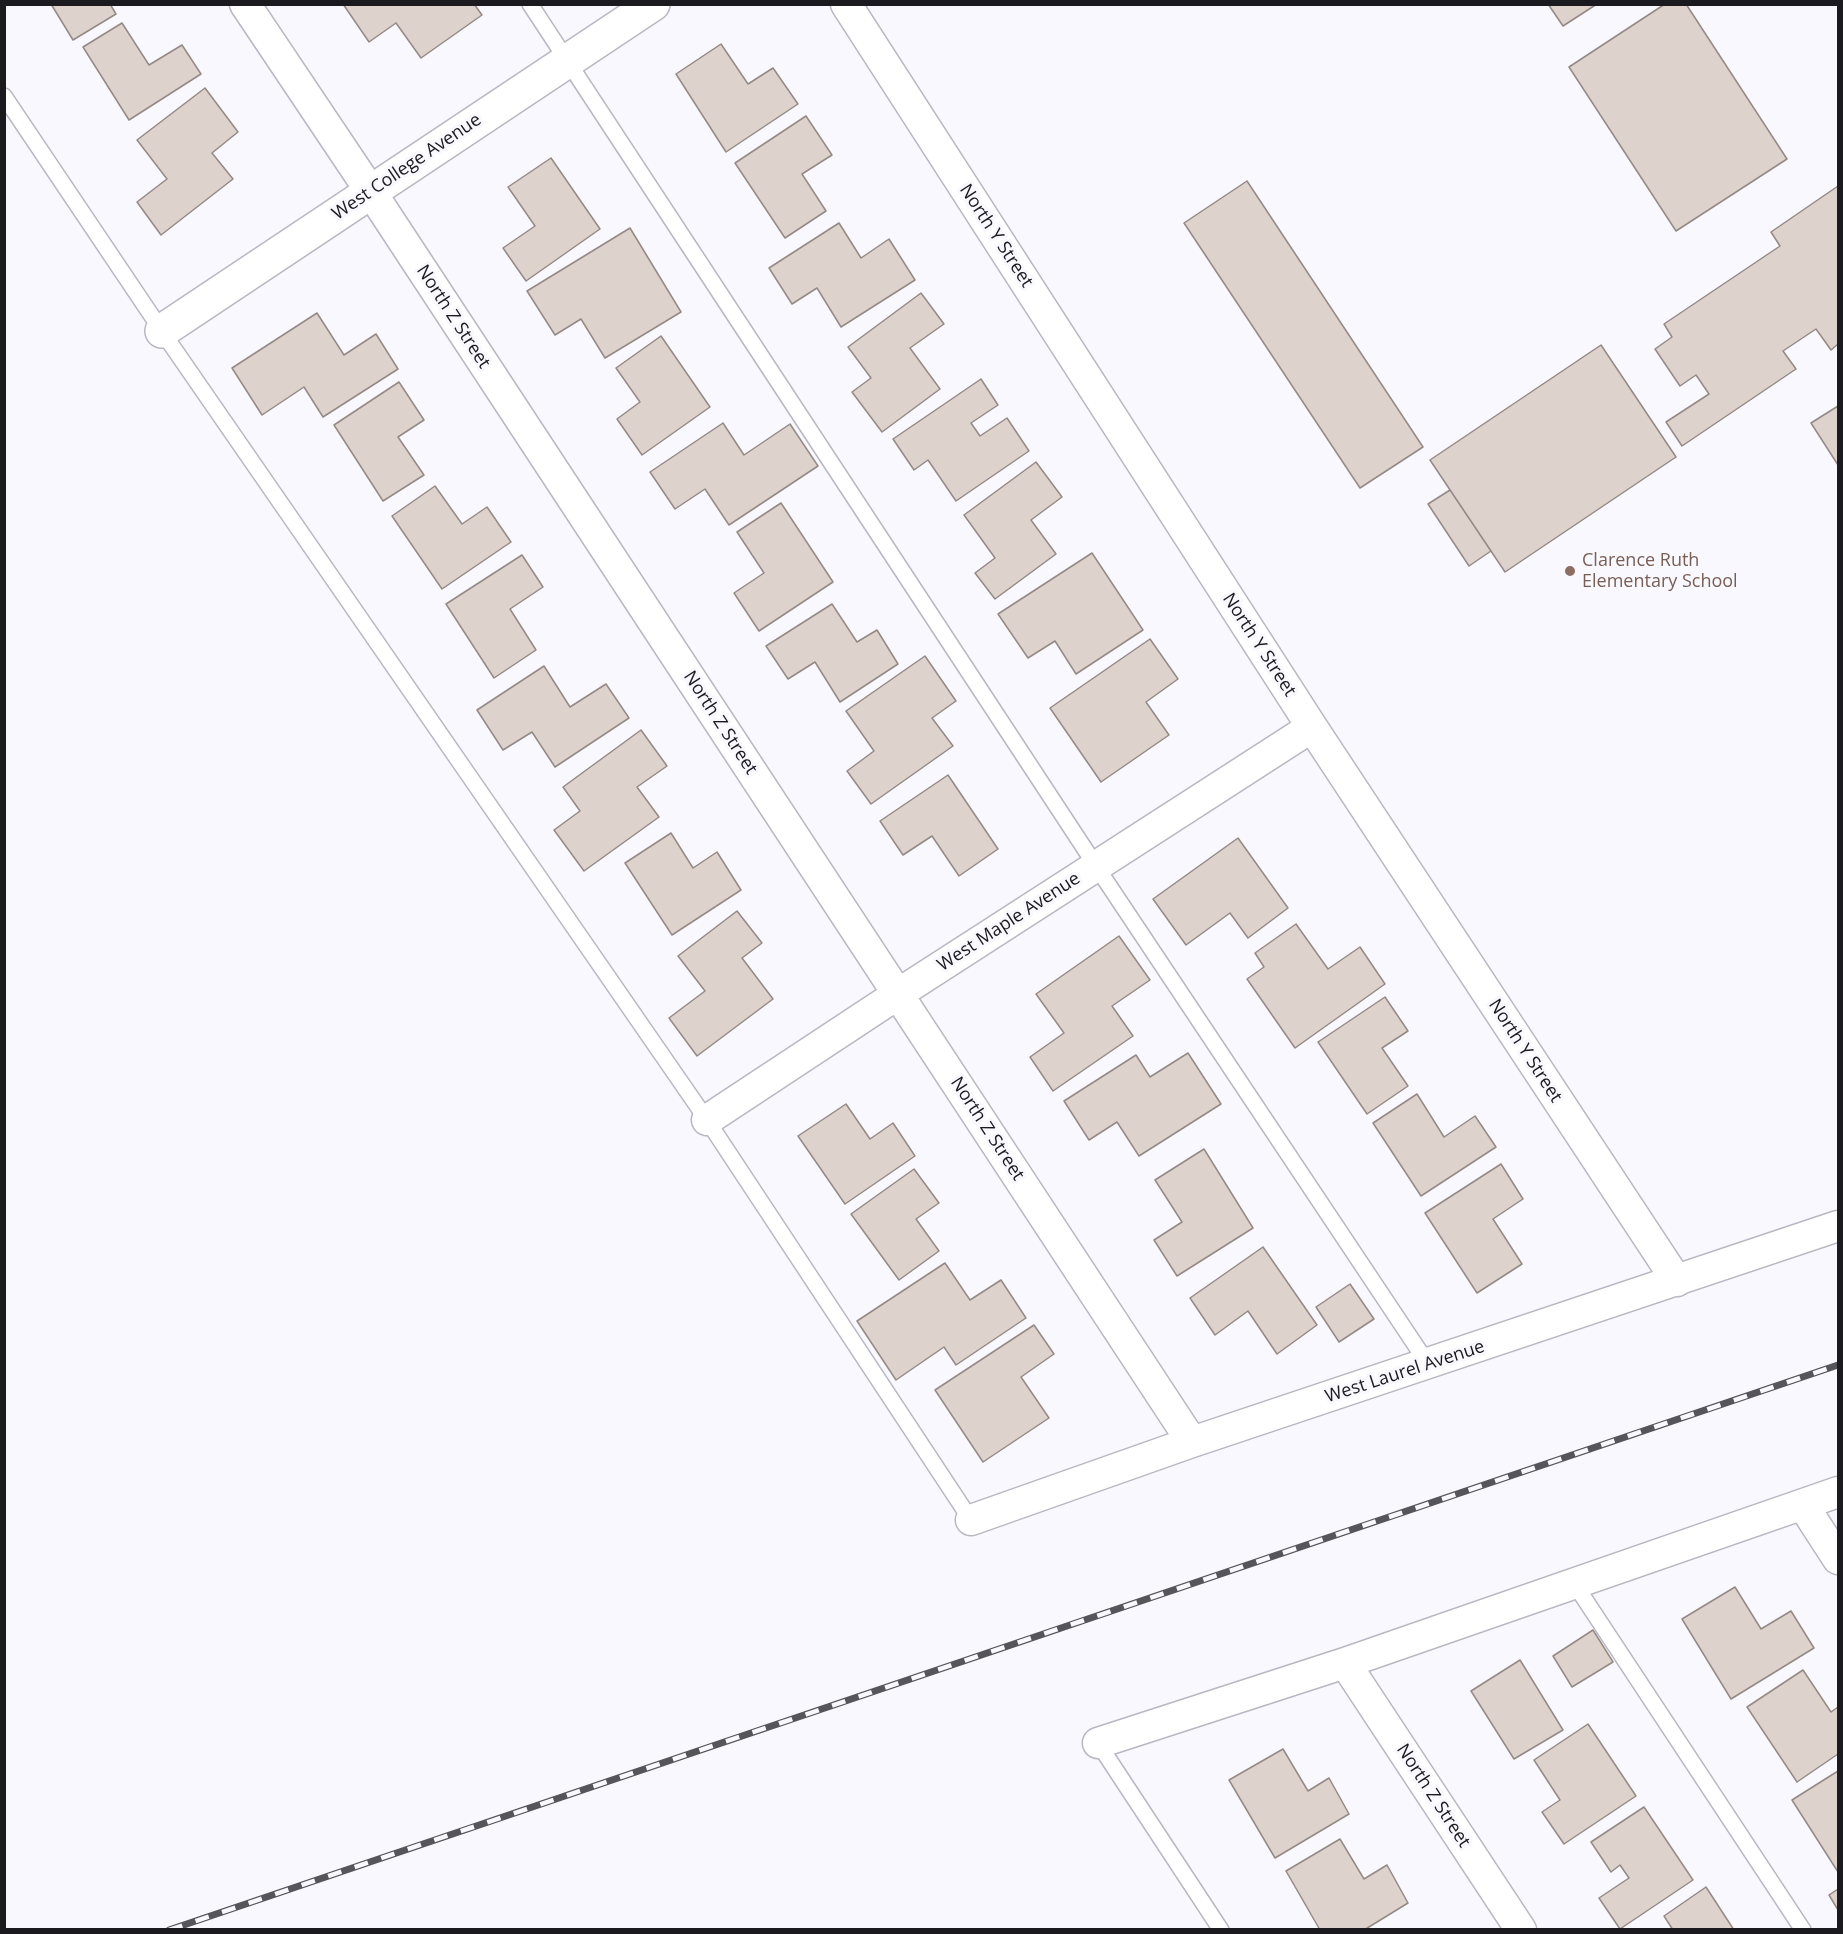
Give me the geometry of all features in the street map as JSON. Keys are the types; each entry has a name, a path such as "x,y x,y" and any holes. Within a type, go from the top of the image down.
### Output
{"street":[{"name":"North Z Street","path":"245,4 371,192 1192,1442"},
{"name":"West College Avenue","path":"162,331 653,4"},
{"name":"North Y Street","path":"846,4 1312,727 1677,1281"},
{"name":"West Maple Avenue","path":"707,1120 1312,727"},
{"name":"West Laurel Avenue","path":"971,1520 1192,1442 1839,1226"},
{"path":"1098,1743 1345,1663 1839,1492"},
{"path":"1803,1505 1839,1558"},
{"name":"North Z Street","path":"1345,1663 1521,1929"}],"lane":[{"path":"531,4 1096,866 1428,1365"},
{"path":"4,96 162,331 707,1120 971,1520"},
{"path":"1574,1583 1803,1929"},
{"path":"1098,1743 1221,1929"}],"building":[{"path":"51,4 110,4 116,14 73,40"},
{"path":"343,4 474,4 482,15 421,58 396,23 369,42"},
{"path":"1548,4 1597,4 1563,26"},
{"path":"1665,4 1686,4 1787,159 1676,231 1569,67"},
{"path":"122,23 149,65 182,45 201,74 129,120 83,47"},
{"path":"721,44 748,84 773,68 798,104 726,152 676,74"},
{"path":"205,88 238,132 212,153 233,179 161,235 137,202 167,179 137,140"},
{"path":"806,116 832,155 802,174 826,211 785,238 735,163"},
{"path":"551,158 600,229 526,281 503,248 535,226 508,187"},
{"path":"1247,181 1423,447 1360,488 1184,223"},
{"path":"1838,186 1838,344 1831,350 1816,329 1783,351 1796,369 1682,446 1666,422 1709,394 1696,375 1680,386 1655,349 1672,337 1664,324 1780,246 1771,232"},
{"path":"839,223 861,258 889,239 915,280 841,327 817,288 792,304 769,268"},
{"path":"630,228 681,312 605,358 581,319 555,335 527,291"},
{"path":"921,293 944,324 910,348 940,389 882,432 852,392 871,378 848,347"},
{"path":"317,313 344,355 376,334 398,369 323,417 304,387 262,415 232,368"},
{"path":"661,336 710,407 642,455 617,419 640,402 616,368"},
{"path":"1601,345 1676,457 1505,572 1430,460"},
{"path":"981,379 998,405 971,423 980,436 1007,418 1029,451 956,501 928,460 914,470 893,439"},
{"path":"399,382 424,420 398,437 424,475 383,501 334,425"},
{"path":"1838,406 1838,465 1811,423"},
{"path":"723,423 744,455 790,424 818,466 729,525 705,489 675,509 650,472"},
{"path":"1036,462 1062,497 1031,520 1056,554 995,599 975,573 995,558 964,515"},
{"path":"435,486 462,524 487,507 511,542 442,589 392,516"},
{"path":"1450,490 1491,551 1469,566 1428,504"},
{"path":"781,503 833,582 759,631 734,593 764,573 737,532"},
{"path":"1092,553 1143,630 1076,674 1055,641 1028,658 998,614"},
{"path":"522,555 543,587 510,609 536,650 494,678 446,604"},
{"path":"832,604 857,642 877,630 898,664 840,702 815,662 788,679 766,646"},
{"path":"1150,639 1178,679 1146,702 1169,735 1101,782 1050,708"},
{"path":"925,656 956,701 932,718 953,746 871,804 847,771 874,751 846,711"},
{"path":"544,666 570,707 606,684 629,718 555,767 532,732 503,750 477,710"},
{"path":"641,730 667,766 637,787 659,817 584,871 554,830 580,811 563,787"},
{"path":"948,775 998,849 959,876 932,836 903,855 880,821"},
{"path":"671,833 693,868 717,852 741,890 672,935 625,863"},
{"path":"1238,838 1288,908 1248,938 1230,913 1186,945 1153,899"},
{"path":"737,911 762,943 742,958 773,999 697,1056 669,1018 705,991 678,956"},
{"path":"1296,924 1328,969 1360,947 1385,984 1295,1048 1247,979 1264,967 1255,953"},
{"path":"1119,936 1150,980 1112,1006 1133,1036 1053,1091 1030,1057 1064,1033 1036,994"},
{"path":"1385,997 1408,1031 1382,1048 1408,1086 1367,1114 1318,1042"},
{"path":"1188,1053 1221,1104 1139,1156 1117,1122 1089,1140 1064,1101 1136,1055 1150,1077"},
{"path":"1417,1094 1444,1137 1475,1116 1496,1147 1421,1196 1373,1123"},
{"path":"846,1104 870,1139 893,1123 915,1156 845,1204 798,1136"},
{"path":"1204,1149 1253,1228 1177,1276 1154,1240 1182,1222 1155,1180"},
{"path":"1501,1164 1523,1199 1493,1219 1522,1264 1477,1293 1425,1213"},
{"path":"914,1169 939,1203 916,1219 939,1251 899,1280 851,1214"},
{"path":"1263,1247 1317,1325 1277,1354 1248,1311 1215,1335 1190,1298"},
{"path":"945,1263 970,1300 1001,1280 1026,1318 956,1365 944,1347 896,1380 857,1321"},
{"path":"1350,1284 1374,1319 1339,1342 1316,1307"},
{"path":"1034,1325 1054,1354 1021,1377 1049,1418 983,1462 935,1390"},
{"path":"1735,1587 1761,1629 1791,1611 1814,1648 1731,1699 1682,1619"},
{"path":"1593,1630 1613,1662 1572,1687 1553,1656"},
{"path":"1520,1660 1563,1730 1514,1759 1471,1691"},
{"path":"1803,1670 1831,1712 1838,1707 1838,1754 1797,1782 1747,1707"},
{"path":"1588,1724 1636,1796 1564,1844 1542,1812 1560,1800 1534,1760"},
{"path":"1283,1749 1308,1791 1329,1778 1349,1814 1275,1858 1229,1780"},
{"path":"1838,1771 1838,1872 1792,1800"},
{"path":"1644,1807 1693,1880 1620,1929 1599,1898 1629,1878 1620,1865 1611,1872 1591,1842"},
{"path":"1340,1839 1364,1879 1387,1865 1408,1903 1364,1930 1320,1930 1286,1871"},
{"path":"1706,1887 1734,1930 1673,1930 1664,1916"},
{"path":"1838,1889 1838,1910 1829,1895"}],"railway":[{"path":"169,1930 1838,1365"}],"place":[{"name":"Clarence Ruth Elementary School","path":"1570,571"}]}
